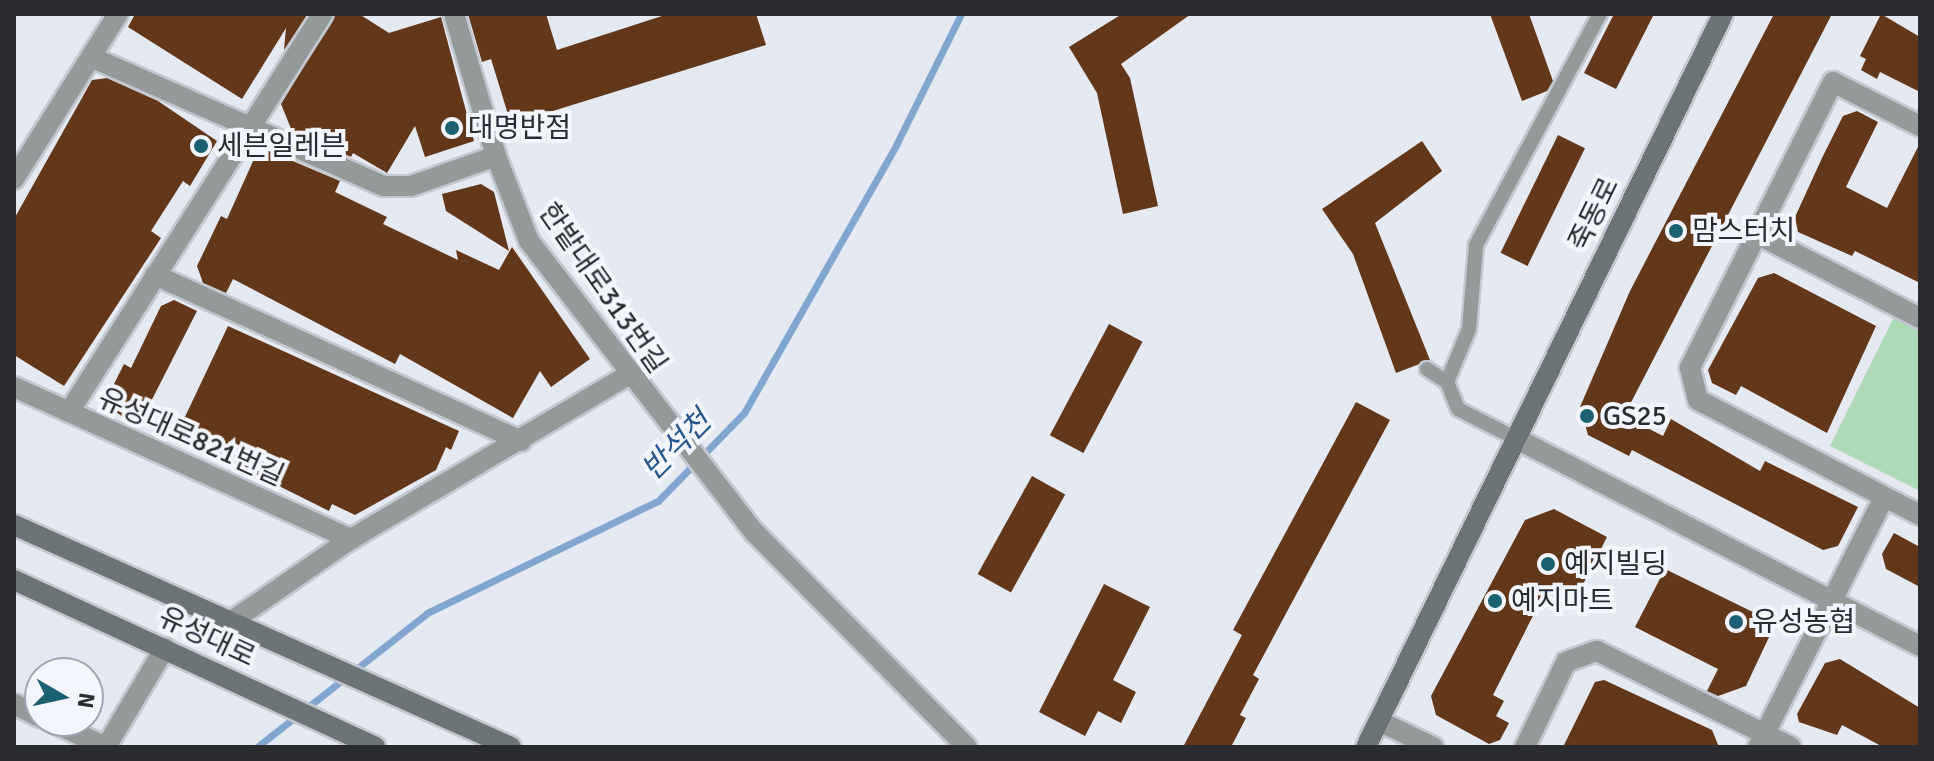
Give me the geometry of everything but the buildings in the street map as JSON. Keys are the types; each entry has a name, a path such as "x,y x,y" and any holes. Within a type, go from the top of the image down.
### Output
{"main road":[{"name":"죽동로","path":"1366,747 1723,14"},
{"name":"유성대로","path":"14,525 511,747"},
{"name":"유성대로","path":"14,580 375,747"}],"street":[{"path":"14,179 118,14"},
{"name":"유성대로821번길","path":"323,14 69,412 351,539"},
{"name":"한밭대로313번길","path":"454,14 496,156 529,241 628,375 738,511 967,747"},
{"path":"91,57 398,188 496,156"},
{"path":"1920,126 1833,82 1690,368 1698,400 1920,515"},
{"path":"1757,234 1920,318"},
{"path":"155,275 521,441"},
{"path":"232,621 351,539 628,375"},
{"path":"14,387 69,412"},
{"path":"1515,438 1920,646"},
{"path":"1761,740 1884,498"},
{"path":"84,737 106,747 165,648"},
{"path":"1525,747 1566,662 1590,652 1761,740 1791,747"},
{"path":"1379,721 1433,747"}],"lane":[{"path":"1447,382 1469,329 1476,245 1600,14"},
{"path":"1427,369 1447,382 1458,409 1515,438"}],"green space":[{"path":"1894,317 1920,330 1920,491 1830,446"}],"waterway":[{"name":"반석천","path":"257,747 427,613 658,501 744,413 896,145 961,14"}],"place":[{"name":"대명반점","path":"452,128"},
{"name":"세븐일레븐","path":"201,146"},
{"name":"맘스터치","path":"1676,231"},
{"name":"GS25","path":"1587,416"},
{"name":"예지빌딩","path":"1548,564"},
{"name":"예지마트","path":"1495,601"},
{"name":"유성농협","path":"1736,622"}]}
